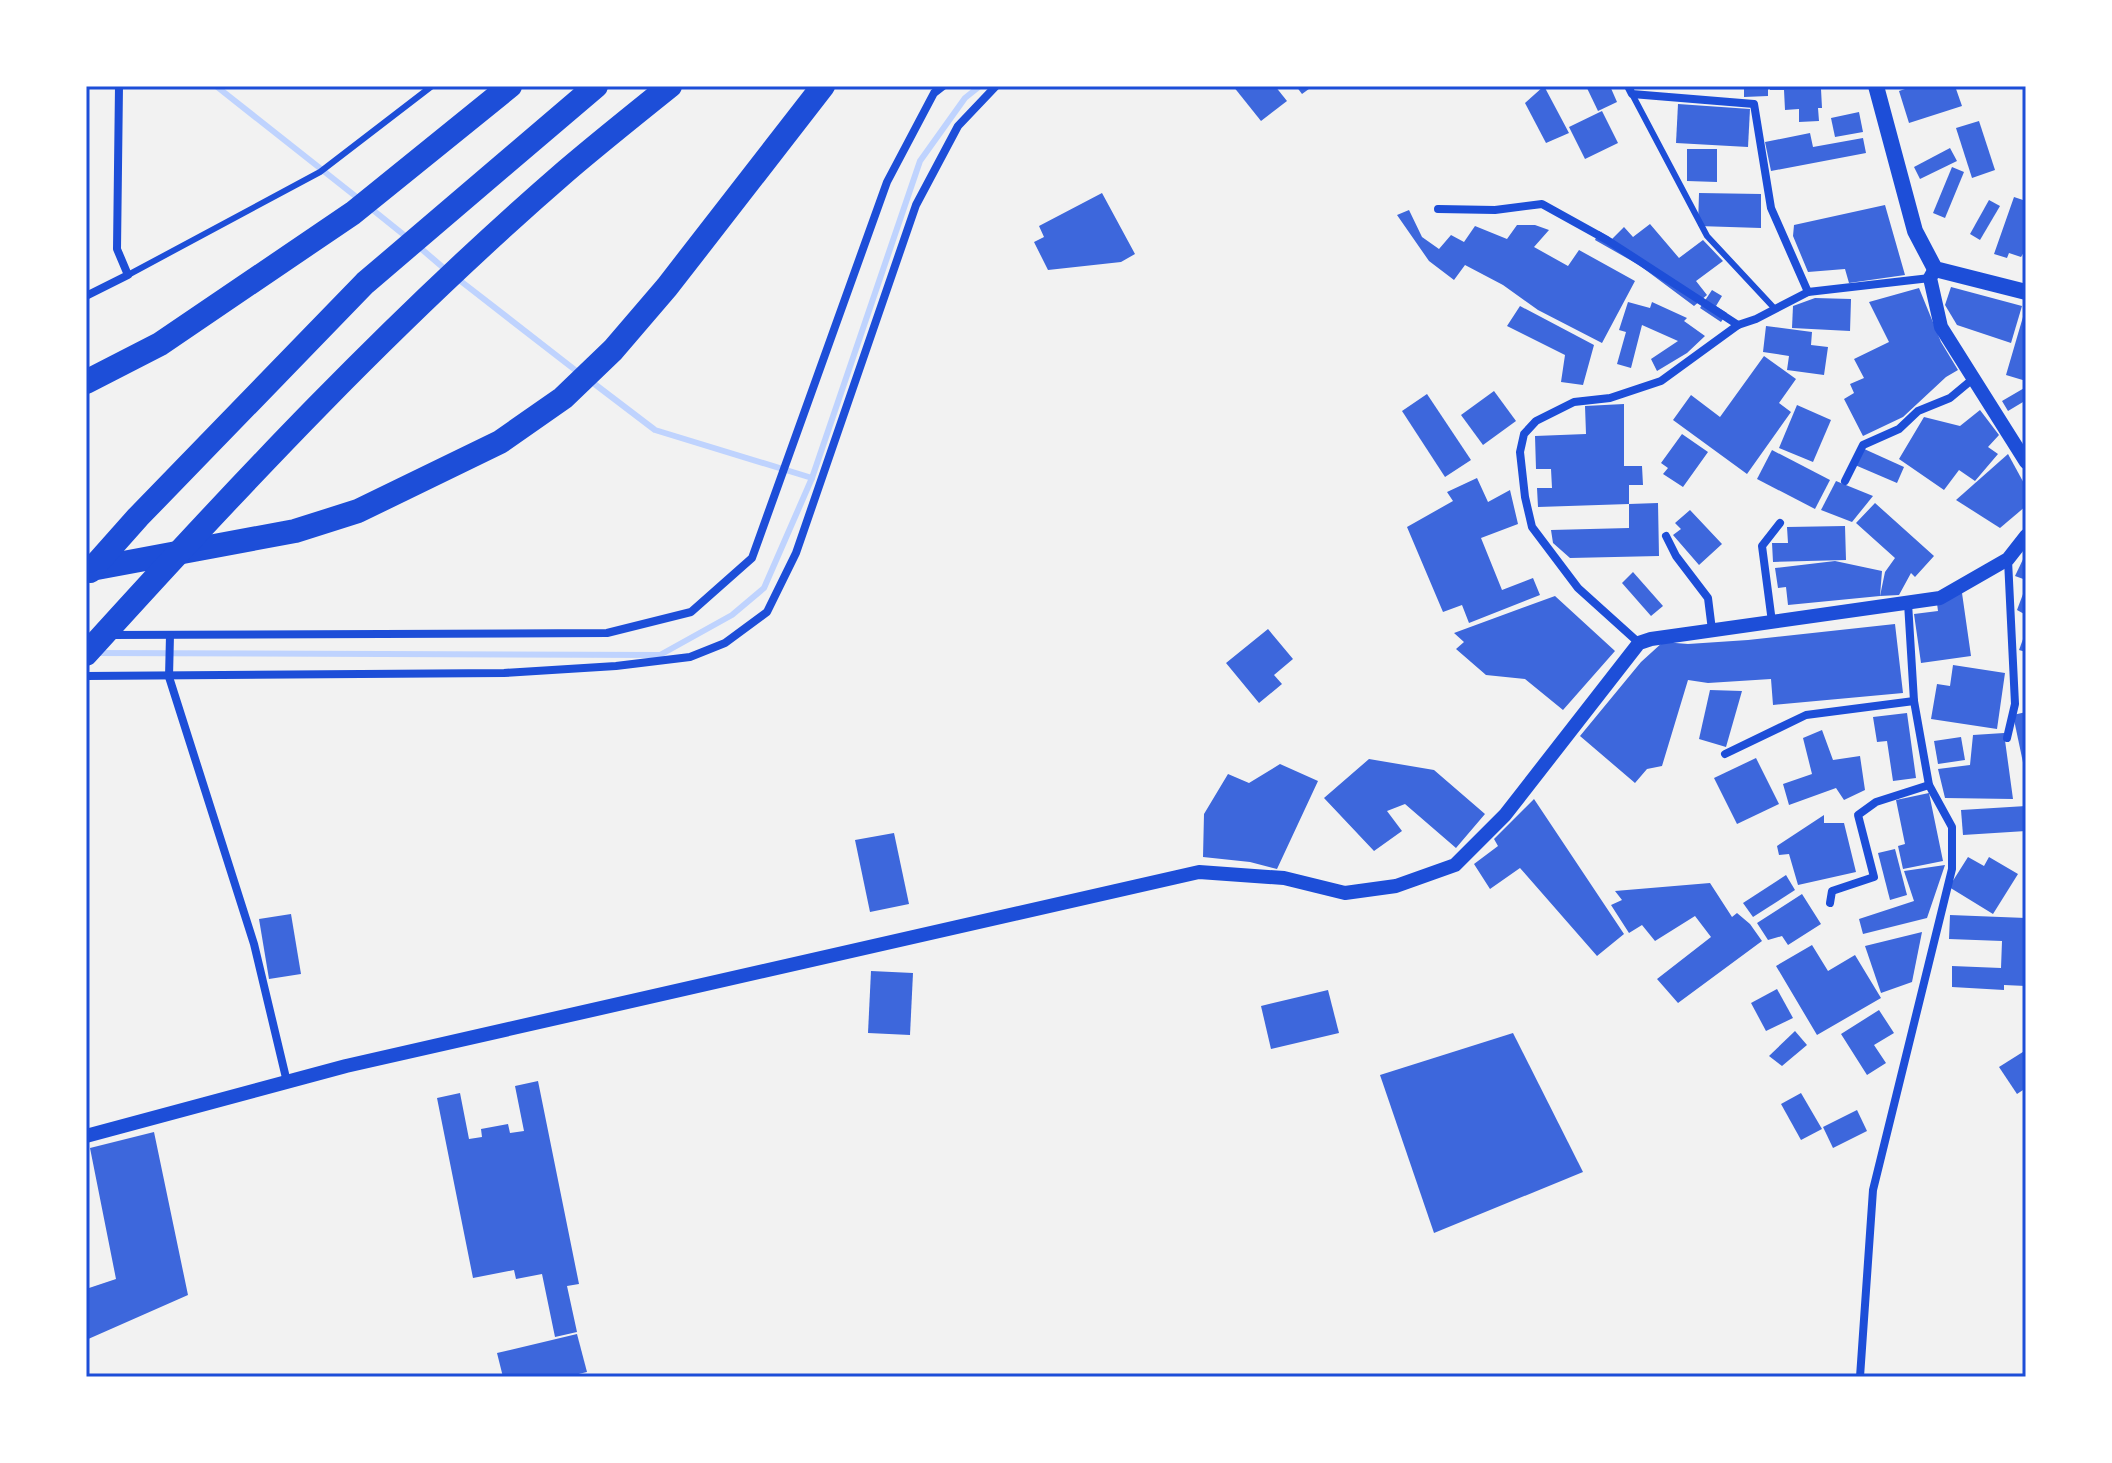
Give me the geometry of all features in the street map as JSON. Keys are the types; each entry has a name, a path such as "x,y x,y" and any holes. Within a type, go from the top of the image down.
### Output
{"highway":[{"path":"86,382 160,344 364,204 510,86"},
{"path":"86,576 138,517 365,283 596,86"},
{"path":"86,654 201,528 408,316 566,171 670,86"},
{"path":"86,570 295,531 358,511 500,442 563,398 667,287 823,86"}],"main road":[{"path":"1876,86 1915,231 1933,274 2026,292"}],"street":[{"path":"86,296 128,275 117,249 119,86"},
{"path":"86,635 607,633 691,612 752,558 887,182 934,93 943,86"},
{"path":"86,676 504,673 616,666 690,657 725,643 767,612 773,600 801,540 916,205 958,126 996,86"},
{"path":"1630,90 1754,104 1771,208 1808,292"},
{"path":"1438,209 1495,210 1542,204 1607,240 1738,325"},
{"path":"1639,643 1578,588 1532,527 1520,452 1524,434 1536,421 1574,402 1610,398 1661,381 1738,325 1808,292 1933,274 1941,327 2026,462"},
{"path":"1845,481 1863,445 1899,429 1918,411 1950,398 1974,378"},
{"path":"1772,622 1762,546 1780,523"},
{"path":"1666,536 1676,556 1708,598 1712,630"},
{"path":"86,1136 377,1059 1199,872 1284,878 1345,893 1396,886 1455,865 1505,815 1639,643 1940,598 2008,559 2026,536"},
{"path":"2007,738 2015,704 2008,559"},
{"path":"1860,1377 1873,1190 1952,869 1952,827 1929,785 1914,701 1908,603"},
{"path":"170,635 169,677 254,944 287,1082"},
{"path":"1725,754 1806,715 1914,701"},
{"path":"1830,903 1832,891 1874,877 1858,815 1876,802 1929,785"}],"lane":[{"path":"128,275 320,172 432,86"},
{"path":"1630,90 1707,236 1775,309"}],"building":[{"path":"1233,86 1275,86 1287,101 1261,121"},
{"path":"1296,86 1313,86 1302,94"},
{"path":"1544,86 1569,133 1546,143 1525,103"},
{"path":"1586,86 1610,86 1617,102 1598,111"},
{"path":"1744,86 1768,86 1768,96 1744,97"},
{"path":"1770,86 1835,86 1835,89 1821,89 1819,121 1799,122 1799,109 1785,110 1784,90 1770,90"},
{"path":"1914,86 1955,86 1962,106 1909,123 1899,91"},
{"path":"1678,104 1750,109 1748,147 1676,143"},
{"path":"1602,111 1618,143 1585,159 1569,127"},
{"path":"1859,112 1863,132 1835,137 1831,118"},
{"path":"1979,121 1995,170 1972,178 1956,128"},
{"path":"1810,133 1813,147 1863,138 1866,153 1771,171 1765,142"},
{"path":"1950,148 1957,161 1920,179 1914,167"},
{"path":"1687,149 1717,149 1717,182 1687,181"},
{"path":"1952,167 1964,172 1945,218 1933,213"},
{"path":"1102,193 1135,254 1121,262 1048,270 1034,242 1044,237 1039,226"},
{"path":"1699,193 1761,194 1761,228 1698,226"},
{"path":"2014,197 2026,201 2026,249 2021,257 2009,253 2007,258 1994,254"},
{"path":"1989,200 2000,206 1980,240 1970,234"},
{"path":"1885,205 1905,275 1849,283 1845,269 1808,272 1793,236 1794,225"},
{"path":"1409,210 1422,237 1439,249 1451,235 1464,242 1475,226 1507,239 1517,225 1535,225 1549,230 1534,247 1568,266 1579,250 1635,281 1602,343 1538,310 1503,285 1465,265 1454,280 1429,261 1397,215"},
{"path":"1650,224 1679,258 1703,240 1723,261 1696,281 1707,295 1694,306 1639,265 1595,240 1599,231 1612,239 1624,227 1633,237"},
{"path":"1951,287 2022,306 2011,343 1957,325 1945,305"},
{"path":"1919,288 1941,342 1958,370 1946,377 1903,417 1863,436 1844,399 1854,393 1850,384 1864,378 1854,359 1889,342 1869,302"},
{"path":"1712,290 1722,296 1716,306 1727,313 1721,322 1700,308"},
{"path":"1815,298 1851,299 1850,331 1792,328 1793,306"},
{"path":"1628,302 1650,308 1652,302 1687,318 1684,321 1705,336 1687,353 1657,371 1651,359 1678,341 1642,325 1631,368 1617,364 1626,332 1619,330"},
{"path":"1520,306 1594,345 1583,385 1561,382 1565,355 1507,326"},
{"path":"2026,310 2026,381 2006,375"},
{"path":"1766,326 1812,332 1811,345 1828,347 1824,375 1787,370 1789,356 1763,352"},
{"path":"1764,356 1796,379 1779,403 1791,412 1747,474 1673,420 1691,395 1720,417"},
{"path":"2026,387 2026,407 2023,402 2008,411 2002,401"},
{"path":"1494,391 1516,421 1483,445 1461,415"},
{"path":"1427,394 1471,460 1445,477 1402,411"},
{"path":"1624,404 1624,466 1642,466 1643,485 1629,485 1629,504 1538,507 1537,488 1552,488 1551,469 1536,469 1535,436 1586,434 1585,406"},
{"path":"1797,405 1831,420 1813,462 1779,448"},
{"path":"1980,410 1999,435 1988,447 1998,454 1975,481 1959,470 1944,490 1899,459 1924,417 1960,426"},
{"path":"1682,434 1708,452 1683,487 1663,474 1668,468 1661,463"},
{"path":"1862,448 1904,467 1897,483 1855,465"},
{"path":"1772,450 1830,480 1815,509 1757,479"},
{"path":"2008,454 2026,487 2026,506 2000,528 1956,500"},
{"path":"1477,478 1488,502 1510,490 1518,524 1481,538 1502,590 1533,578 1540,595 1469,623 1462,605 1443,612 1407,527 1453,501 1447,492"},
{"path":"1836,481 1873,496 1852,522 1821,510"},
{"path":"1658,503 1659,556 1570,558 1553,543 1551,530 1629,528 1629,504"},
{"path":"1875,503 1934,556 1915,577 1911,573 1899,595 1880,596 1885,572 1895,558 1856,523"},
{"path":"1690,510 1722,544 1699,565 1673,535 1681,529 1675,523"},
{"path":"1845,526 1846,560 1773,562 1772,543 1788,543 1787,527"},
{"path":"2026,553 2026,580 2015,576"},
{"path":"1835,561 1882,571 1880,596 1788,605 1786,587 1778,588 1775,568"},
{"path":"1633,572 1663,606 1651,616 1622,583"},
{"path":"2026,586 2026,615 2017,610"},
{"path":"1962,593 1971,656 1921,663 1914,614 1938,611 1936,596"},
{"path":"1555,596 1615,651 1563,710 1525,679 1486,675 1456,649 1464,642 1454,633"},
{"path":"1895,624 1903,693 1773,705 1771,679 1708,683 1688,680 1662,766 1647,769 1635,783 1580,736 1641,662 1663,642 1688,644 1748,640"},
{"path":"1268,629 1293,659 1274,675 1282,684 1259,703 1226,663"},
{"path":"2026,631 2026,652 2019,650"},
{"path":"1953,665 2005,673 1997,729 1931,719 1937,684 1950,686"},
{"path":"1710,690 1742,691 1726,747 1699,739"},
{"path":"2026,712 2026,772 2025,772 2013,715"},
{"path":"1907,713 1916,778 1893,781 1887,741 1877,742 1873,717"},
{"path":"1822,730 1833,760 1860,756 1865,790 1844,800 1836,788 1789,805 1783,784 1812,774 1803,738"},
{"path":"2004,733 2013,799 1945,798 1938,769 1970,765 1973,735"},
{"path":"1961,737 1965,760 1938,764 1934,741"},
{"path":"1756,758 1779,804 1737,824 1714,778"},
{"path":"1369,759 1434,770 1485,814 1456,848 1405,804 1387,811 1402,831 1374,851 1324,798"},
{"path":"1280,764 1318,781 1277,869 1250,862 1203,857 1204,814 1228,774 1249,783"},
{"path":"1929,793 1943,861 1903,869 1898,846 1905,844 1896,800"},
{"path":"1534,799 1624,934 1597,956 1520,868 1490,889 1474,864 1498,846 1494,839"},
{"path":"2026,806 2026,831 1963,835 1961,810"},
{"path":"1824,815 1824,823 1844,823 1856,872 1798,885 1789,854 1779,855 1777,846"},
{"path":"894,833 909,904 870,912 855,840"},
{"path":"1895,849 1907,895 1890,900 1878,853"},
{"path":"1968,857 1984,866 1989,857 2018,874 1993,914 1949,887"},
{"path":"1945,865 1927,918 1863,934 1859,919 1914,901 1904,871"},
{"path":"1786,875 1795,890 1753,917 1743,903"},
{"path":"1710,883 1732,917 1737,913 1762,941 1678,1003 1657,979 1711,937 1695,916 1655,941 1642,925 1629,933 1611,905 1622,900 1615,891"},
{"path":"1802,894 1821,924 1788,945 1782,936 1768,940 1757,923"},
{"path":"291,914 301,974 269,979 259,919"},
{"path":"1950,915 2026,918 2026,986 2004,985 2004,990 1952,987 1952,966 2001,968 2002,941 1949,939"},
{"path":"1922,932 1912,982 1881,993 1865,946"},
{"path":"1812,945 1828,971 1855,955 1881,998 1817,1035 1776,966"},
{"path":"871,971 913,973 910,1035 868,1033"},
{"path":"1777,989 1793,1018 1766,1031 1751,1003"},
{"path":"1328,990 1339,1033 1271,1049 1261,1006"},
{"path":"1879,1010 1894,1033 1874,1045 1886,1063 1867,1075 1841,1034"},
{"path":"1795,1031 1807,1045 1782,1066 1769,1056"},
{"path":"1513,1033 1583,1172 1434,1233 1380,1075"},
{"path":"2026,1050 2026,1088 2017,1094 1999,1067"},
{"path":"538,1081 579,1284 567,1286 577,1332 555,1337 542,1274 516,1279 514,1270 473,1278 437,1098 460,1093 469,1139 482,1137 481,1129 508,1124 510,1133 524,1131 515,1086"},
{"path":"1801,1093 1822,1129 1801,1140 1781,1104"},
{"path":"1857,1110 1867,1131 1833,1148 1823,1127"},
{"path":"154,1132 188,1295 86,1340 86,1289 116,1279 90,1148"},
{"path":"577,1334 587,1372 566,1377 503,1377 497,1353"}],"waterway":[{"path":"216,86 359,199"},
{"path":"95,653 660,655 732,615 764,588 812,478 920,161 965,98 980,86"},
{"path":"368,206 409,239"},
{"path":"418,246 446,270"},
{"path":"458,279 579,373"},
{"path":"588,379 655,430 812,478"}]}
